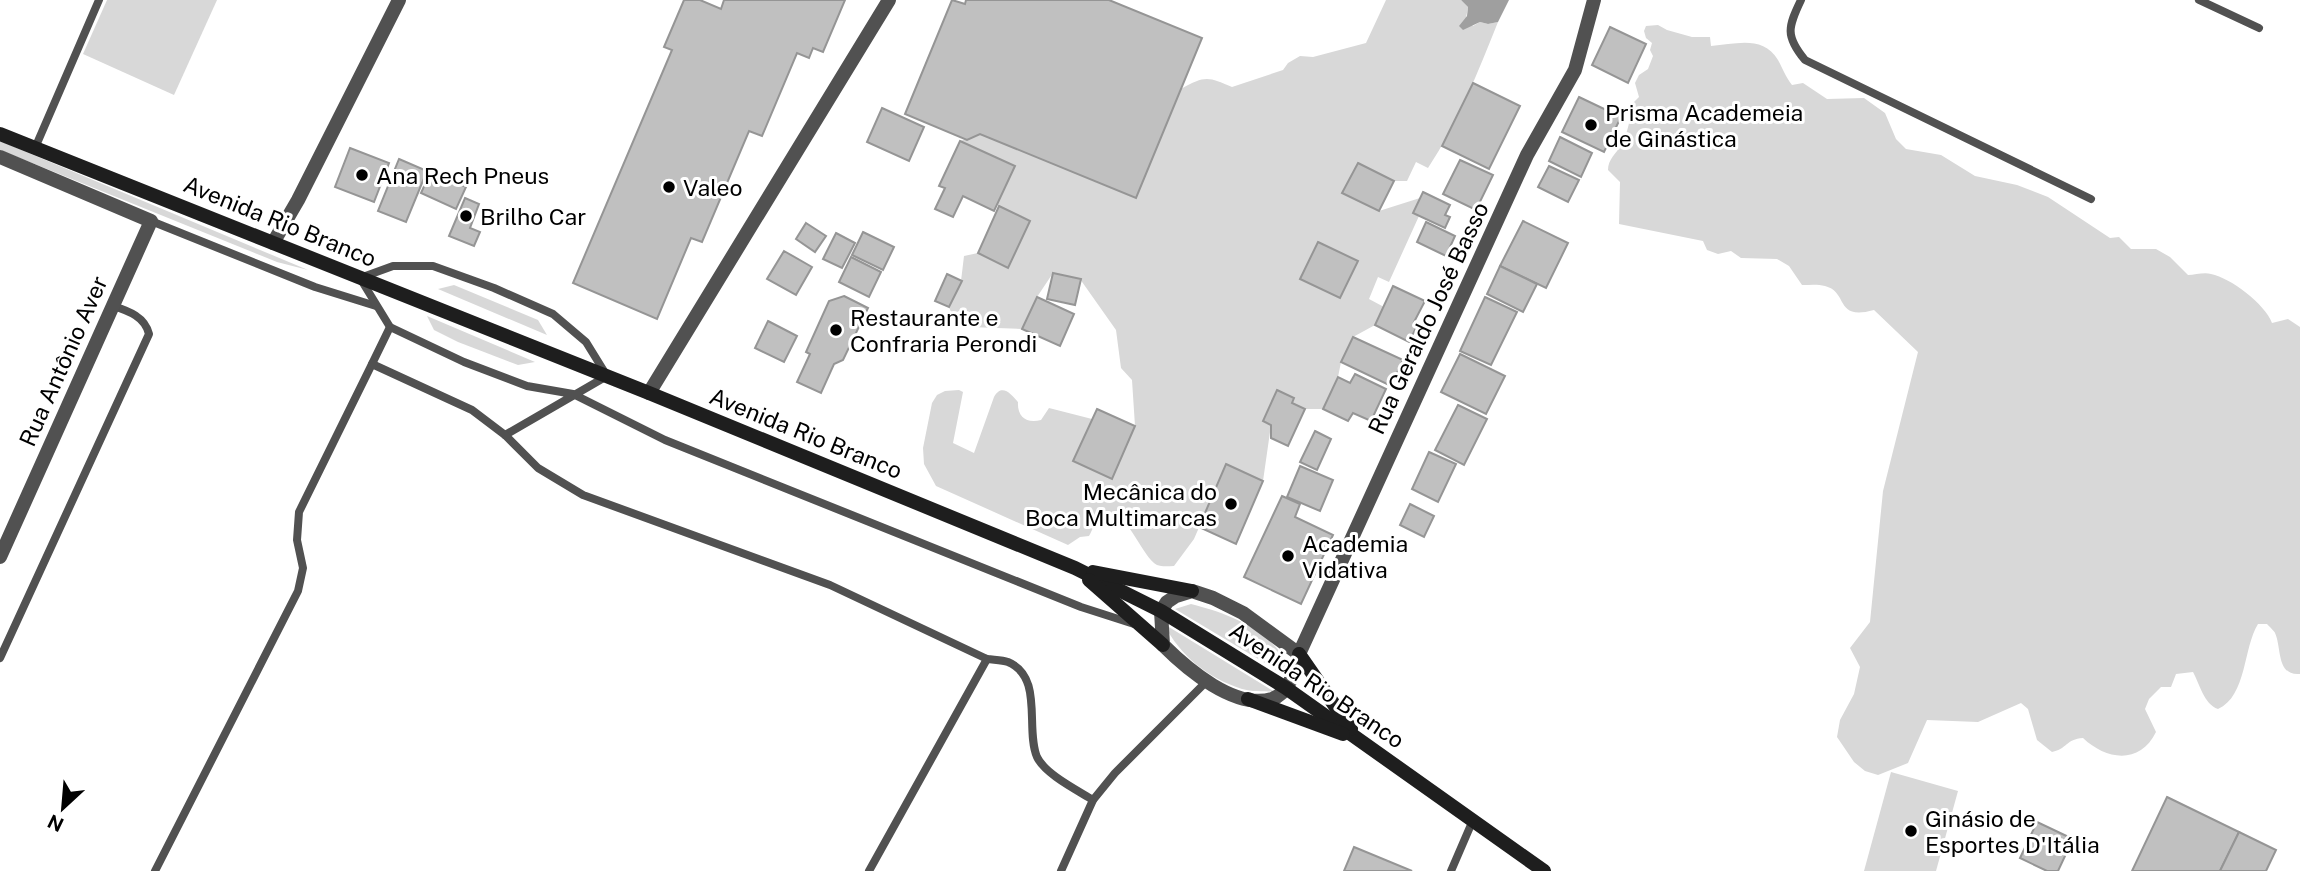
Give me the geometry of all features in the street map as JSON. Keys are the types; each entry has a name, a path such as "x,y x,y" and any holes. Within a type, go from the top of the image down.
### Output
{"main road":[{"name":"Avenida Rio Branco","path":"0,134 607,376 1075,568 1161,611 1286,688 1544,871"},
{"path":"1075,568 1192,591"},
{"path":"1075,568 1163,645"},
{"path":"1299,654 1357,738"},
{"path":"1248,699 1357,738"}],"street":[{"path":"274,243 399,0"},
{"path":"649,393 889,0"},
{"name":"Rua Geraldo José Basso","path":"1286,688 1294,674 1299,654 1527,155 1575,70 1594,0"},
{"path":"0,157 151,221"},
{"name":"Rua Antônio Aver","path":"0,557 151,221"},
{"path":"1286,688 1273,699 1248,699 1206,682 1185,667 1163,645 1161,611 1167,602 1176,596 1192,591 1243,613 1299,654"}],"lane":[{"path":"35,148 99,0"},
{"path":"1801,0 1790,22 1792,45 1804,60 2091,200"},
{"path":"2199,0 2259,28"},
{"path":"151,221 315,287 376,306"},
{"path":"505,435 573,394 607,376 586,342 553,314 494,288 433,266 393,266 360,278 390,327 464,362 527,386 573,394 665,440 1081,607 1140,626"},
{"path":"0,658 149,334 146,324 129,311 113,306"},
{"path":"155,871 298,591 303,568 297,540 299,512 390,327"},
{"path":"372,364 472,411 505,435 538,468 583,495 830,585 987,659 1007,662 1017,667 1026,679 1030,692 1033,741 1038,759 1052,773 1093,800"},
{"path":"869,871 987,659"},
{"path":"1061,871 1093,800 1115,773 1206,682"},
{"path":"1451,871 1473,820"}],"shaded area":[{"path":"107,0 217,0 174,95 83,54"},
{"path":"1386,0 1461,0 1468,7 1466,18 1473,26 1480,22 1498,22 1458,115 1428,168 1416,162 1407,181 1394,181 1358,163 1343,193 1379,211 1420,198 1413,213 1419,216 1389,282 1378,277 1369,299 1384,307 1375,325 1353,337 1323,409 1305,409 1292,403 1293,398 1277,390 1263,420 1271,425 1263,481 1226,465 1194,539 1174,566 1157,565 1121,518 1112,514 1103,516 1089,536 1080,537 1068,545 936,486 924,464 923,448 932,403 937,395 945,391 963,392 953,443 974,453 994,397 1003,390 1018,402 1019,412 1027,420 1041,420 1049,408 1092,419 1073,461 1111,478 1135,426 1132,380 1121,368 1116,330 1080,279 1053,273 1037,297 1022,329 969,327 955,322 949,307 961,281 964,256 978,253 1008,267 1030,221 997,205 1015,166 960,141 980,134 1136,198 1181,89 1207,79 1232,87 1283,70 1288,63 1300,56 1313,57 1366,43"},
{"path":"1461,0 1509,0 1498,22 1480,22 1463,30 1459,26 1467,16 1468,7"},
{"path":"1658,25 1692,37 1710,37 1711,46 1748,43 1765,47 1778,60 1792,85 1803,83 1827,99 1864,98 1885,113 1896,139 1906,149 1941,155 1975,176 2017,185 2048,197 2110,238 2119,237 2131,249 2156,249 2170,257 2188,275 2208,273 2228,281 2255,300 2272,323 2288,319 2300,327 2300,674 2287,671 2281,660 2275,632 2267,624 2258,624 2239,683 2227,703 2218,709 2213,707 2206,699 2193,672 2176,674 2171,687 2161,687 2149,699 2145,709 2156,732 2149,743 2132,754 2122,756 2102,751 2083,738 2073,740 2052,752 2037,740 2028,709 2021,703 1978,722 1927,720 1908,763 1878,775 1865,771 1854,762 1837,737 1840,720 1854,694 1860,667 1850,648 1870,622 1883,491 1918,352 1874,310 1853,312 1847,309 1832,289 1822,285 1802,285 1789,266 1777,259 1741,258 1731,251 1718,254 1707,250 1703,241 1619,224 1620,182 1608,170 1608,166 1626,135 1631,105 1639,97 1635,83 1639,75 1648,69 1653,56 1650,50 1652,43 1646,38 1644,31 1646,26"},
{"path":"0,141 308,270 277,262 0,150"},
{"path":"454,285 538,320 547,335 438,289"},
{"path":"427,316 535,362 518,365 458,342 434,330"},
{"path":"1191,604 1231,617 1268,639 1286,663 1288,677 1175,609"},
{"path":"1164,624 1275,692 1242,689 1218,679 1187,656"},
{"name":"Ginásio de Esportes D'Itália","path":"1891,772 1958,791 1936,871 1864,871"}],"building":[{"name":"Valeo","path":"684,0 700,0 721,9 724,0 845,0 823,52 813,48 809,58 797,53 762,136 749,131 702,242 691,238 657,319 573,283 672,50 664,47"},
{"path":"952,0 965,4 966,0 1109,0 1202,38 1136,198 980,134 967,140 905,114"},
{"path":"1610,27 1646,44 1628,83 1592,65"},
{"path":"1473,83 1520,106 1489,169 1442,146"},
{"name":"Prisma Academeia de Ginástica","path":"1579,97 1621,117 1604,152 1562,132"},
{"path":"882,108 924,127 909,161 867,142"},
{"path":"1560,137 1592,153 1581,177 1549,161"},
{"path":"960,141 1015,166 994,211 963,196 953,217 935,209 945,188 939,186"},
{"name":"Ana Rech Pneus","path":"350,148 389,163 374,202 335,187"},
{"path":"399,159 427,171 406,222 378,211"},
{"path":"1460,160 1493,175 1476,210 1443,194"},
{"path":"1358,163 1394,181 1379,211 1342,193"},
{"path":"1549,166 1579,180 1568,202 1538,187"},
{"path":"431,171 466,187 456,209 421,193"},
{"path":"1423,192 1450,205 1445,215 1450,217 1445,228 1413,213"},
{"name":"Brilho Car","path":"465,198 479,204 470,228 480,232 474,246 449,236"},
{"path":"999,206 1030,221 1008,268 978,253"},
{"path":"1523,221 1568,243 1546,288 1500,266"},
{"path":"1426,222 1455,236 1446,256 1417,242"},
{"path":"806,223 826,236 815,252 796,239"},
{"path":"863,232 894,247 883,270 852,255"},
{"path":"836,233 855,243 842,268 823,259"},
{"path":"1318,242 1358,261 1340,298 1300,279"},
{"path":"784,251 812,267 796,295 767,279"},
{"path":"851,257 881,272 869,297 839,282"},
{"path":"1500,266 1537,284 1523,312 1487,294"},
{"path":"1053,273 1081,279 1075,305 1047,299"},
{"path":"947,274 962,281 949,307 935,301"},
{"path":"1393,286 1425,301 1414,322 1418,324 1409,342 1375,325"},
{"name":"Restaurante e Confraria Perondi","path":"844,296 868,308 843,360 834,364 821,393 797,382 810,354 806,352 829,301"},
{"path":"1037,297 1074,314 1060,346 1022,329"},
{"path":"1485,297 1517,312 1491,365 1460,351"},
{"path":"768,321 797,336 784,362 755,348"},
{"path":"1353,337 1403,360 1391,386 1341,362"},
{"path":"1460,354 1505,376 1486,414 1441,392"},
{"path":"1355,374 1386,389 1371,421 1353,413 1348,421 1323,409 1338,377 1350,383"},
{"path":"1277,390 1294,398 1292,403 1305,409 1288,446 1271,438 1271,425 1263,421"},
{"path":"1458,405 1487,419 1464,465 1435,450"},
{"path":"1097,409 1135,426 1112,479 1073,461"},
{"path":"1315,431 1331,439 1317,470 1300,462"},
{"path":"1429,452 1456,464 1438,502 1412,489"},
{"name":"Mecânica do Boca Multimarcas","path":"1226,464 1263,481 1236,544 1199,527"},
{"path":"1300,466 1333,480 1320,511 1287,497"},
{"name":"Academia Vidativa","path":"1282,496 1300,504 1295,517 1333,535 1301,604 1244,577"},
{"path":"1410,504 1434,516 1424,537 1400,525"},
{"path":"2167,797 2239,832 2220,871 2132,871"},
{"path":"2037,822 2073,839 2058,871 2047,871 2020,858"},
{"path":"2239,832 2276,850 2266,871 2220,871"},
{"path":"1354,847 1412,871 1344,871"}],"place":[{"name":"Prisma Academeia de Ginástica","path":"1591,125"},
{"name":"Ana Rech Pneus","path":"362,175"},
{"name":"Valeo","path":"669,187"},
{"name":"Brilho Car","path":"466,216"},
{"name":"Restaurante e Confraria Perondi","path":"836,330"},
{"name":"Mecânica do Boca Multimarcas","path":"1231,504"},
{"name":"Academia Vidativa","path":"1288,556"},
{"name":"Ginásio de Esportes D'Itália","path":"1911,831"}]}
